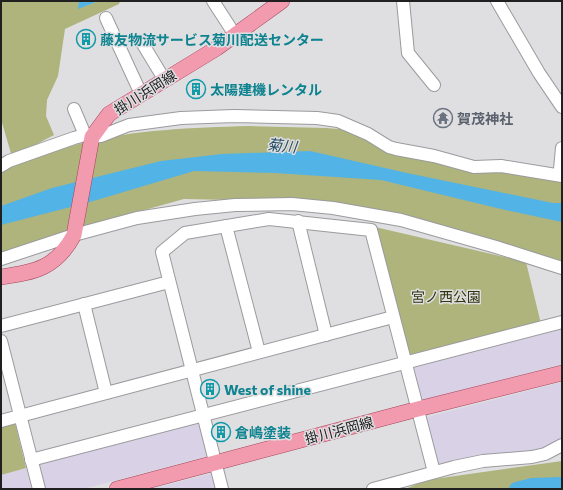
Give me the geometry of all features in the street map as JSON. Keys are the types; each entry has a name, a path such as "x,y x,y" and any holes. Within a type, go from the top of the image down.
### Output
{"main road":[{"name":"掛川浜岡線","path":"1,278 28,273 44,268 68,246 74,234 89,137 109,114 217,48 282,1"},
{"name":"掛川浜岡線","path":"117,489 216,464 418,409 562,373"}],"street":[{"path":"213,1 235,35"},
{"path":"403,1 408,53 434,85"},
{"path":"496,1 562,107"},
{"path":"106,18 141,94"},
{"path":"141,41 164,79"},
{"path":"74,109 89,137"},
{"path":"1,166 9,161 89,137 111,133 114,130 130,125 181,118 234,116 283,116 338,121 368,134 389,147 434,156 474,167 501,166 561,172 562,148"},
{"path":"1,259 74,234 137,218 195,209 235,205 292,204 333,208 401,220 496,247 562,268"},
{"path":"222,489 162,252 185,233 269,219 371,230 434,472"},
{"path":"298,221 326,335"},
{"path":"226,226 259,352"},
{"path":"1,326 169,282"},
{"path":"84,304 106,393"},
{"path":"1,421 393,317"},
{"path":"32,460 562,322"},
{"path":"1,341 5,375 20,416 39,489"},
{"path":"373,489 434,472 483,461 532,457 545,454 562,445"},
{"path":"386,489 406,480"}],"shaded area":[{"path":"562,325 562,364 425,400 421,398 413,367 416,363"},
{"path":"562,382 562,441 552,448 439,468 424,421 427,417"},
{"path":"199,420 208,456 83,489 42,489 38,462"},
{"path":"26,468 32,489 1,489 1,475"},
{"path":"212,473 219,489 152,489"}],"green space":[{"path":"1,1 79,1 79,8 97,1 120,1 119,4 65,29 58,76 47,100 46,116 54,135 12,157 1,119"},
{"path":"249,126 351,130 395,152 562,179 562,261 390,212 287,201 184,199 130,214 1,255 1,170 69,146 121,135 164,130"},
{"name":"宮ノ西公園","path":"375,227 526,262 541,324 411,358 407,356"},
{"path":"1,423 15,423 26,468 1,475"},
{"path":"562,461 562,489 405,489 427,480"}],"water":[{"path":"79,1 97,1 78,9"},
{"path":"310,151 407,173 553,203 562,203 562,222 381,180 275,173 194,171 90,202 1,225 1,206 52,188 161,161 222,154"}],"waterway":[{"path":"516,489 532,485 562,484"}],"place":[{"name":"藤友物流サービス菊川配送センター","path":"86,39"},
{"name":"太陽建機レンタル","path":"196,89"},
{"name":"賀茂神社","path":"443,118"},
{"name":"West of shine","path":"210,389"},
{"name":"倉嶋塗装","path":"221,432"}],"water label":[{"name":"菊川","path":"282,145"}]}
